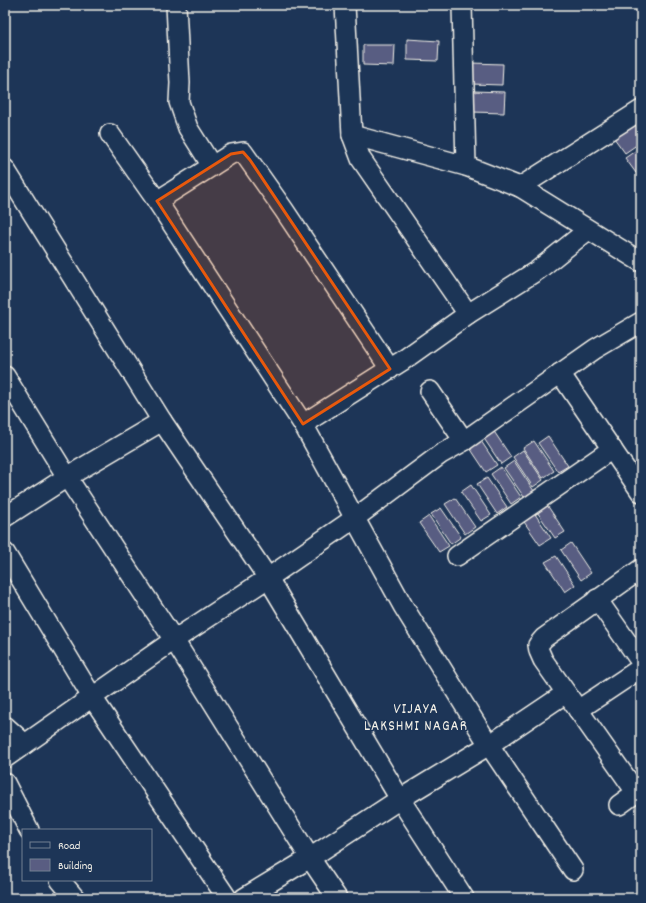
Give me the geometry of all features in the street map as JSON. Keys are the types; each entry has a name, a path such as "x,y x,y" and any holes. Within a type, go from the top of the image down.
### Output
{"street":[{"path":"176,5 180,83 179,102 188,128 212,166"},
{"path":"345,5 352,135 361,159 468,314"},
{"path":"462,5 466,166"},
{"path":"520,187 641,110"},
{"path":"110,134 157,201 304,424 403,606 489,745 573,870"},
{"path":"352,135 466,166 520,187 641,262"},
{"path":"157,201 231,154 243,152 284,210 390,369"},
{"path":"5,169 162,421 268,578 400,799 464,898"},
{"path":"304,424 390,369 468,314 538,270 588,230"},
{"path":"5,758 174,640 355,518 441,454 464,441 595,349 641,322"},
{"path":"560,373 641,492"},
{"path":"5,376 68,477 174,640 310,858 337,898"},
{"path":"430,391 464,441"},
{"path":"5,517 68,477 162,421"},
{"path":"457,556 612,449"},
{"path":"5,553 92,697 227,898"},
{"path":"619,805 639,790 578,710 543,660 538,645 544,638 641,569"},
{"path":"597,599 641,662"},
{"path":"578,710 641,668"},
{"path":"244,898 310,858 400,799 489,745 566,693"},
{"path":"5,726 25,744"},
{"path":"5,783 28,829"},
{"path":"61,881 75,898"}],"highlighted area":[{"path":"243,152 250,160 390,369 303,424 157,201 231,154"}],"building":[{"path":"407,39 439,41 438,61 407,60"},
{"path":"363,45 395,45 394,66 363,65"},
{"path":"471,63 503,64 502,85 471,84"},
{"path":"473,91 505,92 504,113 472,112"},
{"path":"641,119 641,142 625,153 614,138"},
{"path":"641,147 641,170 636,173 625,158"},
{"path":"491,427 511,457 501,464 481,434"},
{"path":"477,435 497,465 486,472 466,442"},
{"path":"548,436 568,466 558,472 538,443"},
{"path":"534,441 554,471 543,478 523,448"},
{"path":"523,450 543,480 533,487 513,457"},
{"path":"514,461 534,491 524,497 504,468"},
{"path":"501,467 521,497 511,504 491,474"},
{"path":"487,478 507,507 497,514 477,484"},
{"path":"471,485 491,515 481,521 461,492"},
{"path":"455,498 475,527 465,534 445,504"},
{"path":"545,502 565,532 555,538 535,509"},
{"path":"441,508 461,537 451,544 431,514"},
{"path":"531,508 551,538 540,545 520,516"},
{"path":"429,516 449,546 439,552 419,523"},
{"path":"571,543 591,573 581,580 561,550"},
{"path":"556,556 575,585 565,592 545,562"}],"district":[{"name":"VIJAYA LAKSHMI NAGAR","path":"416,716"}]}
